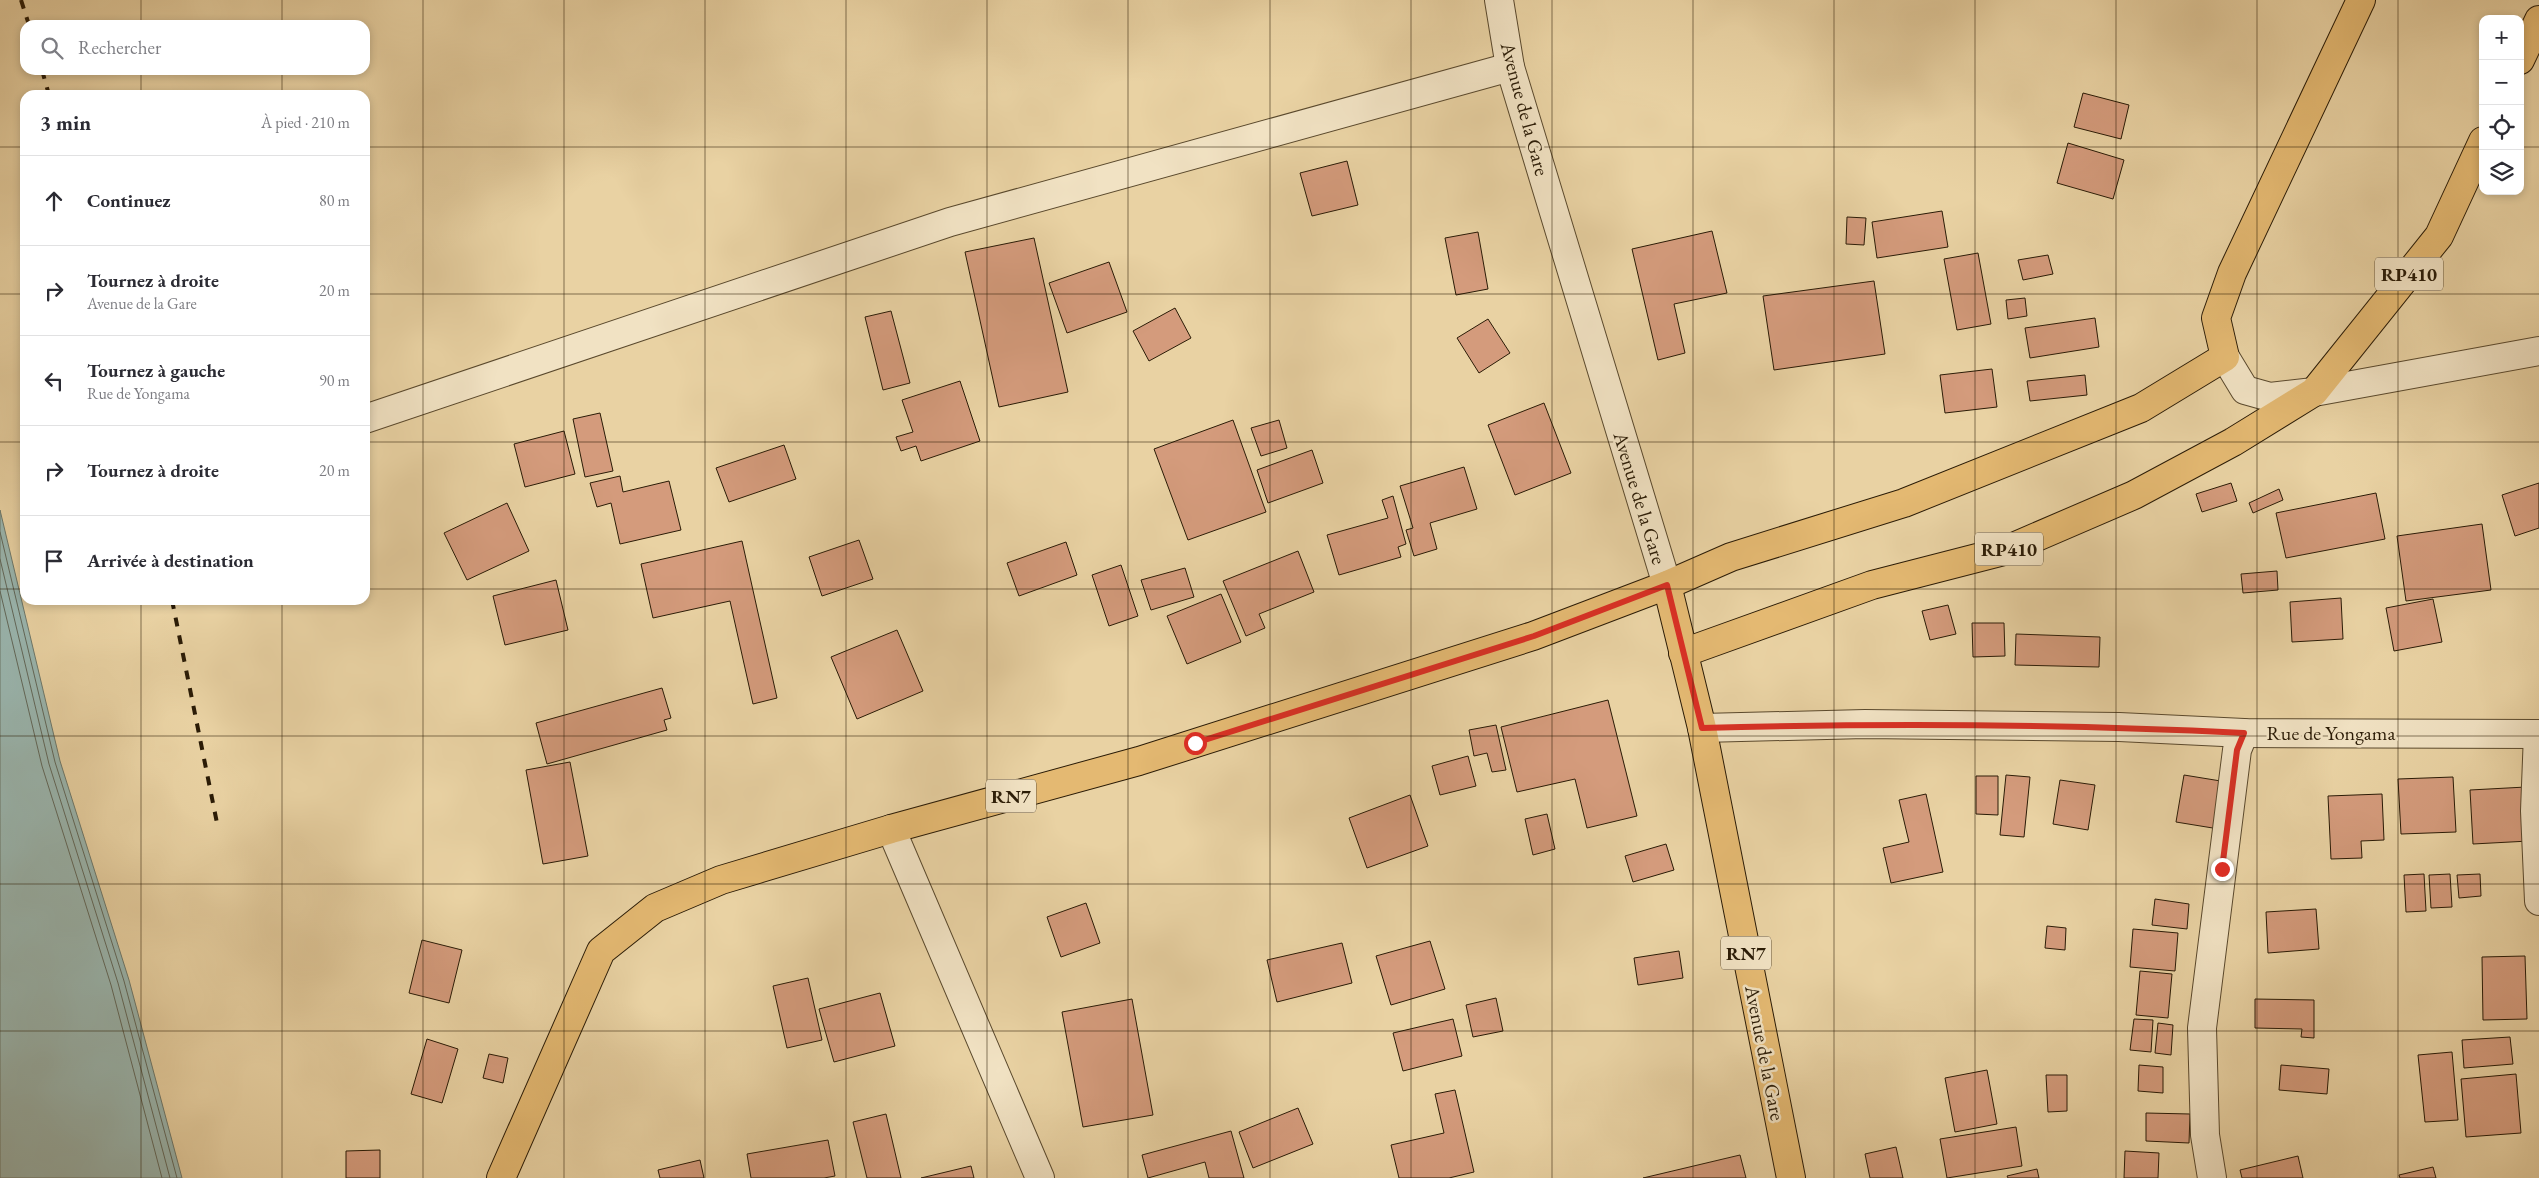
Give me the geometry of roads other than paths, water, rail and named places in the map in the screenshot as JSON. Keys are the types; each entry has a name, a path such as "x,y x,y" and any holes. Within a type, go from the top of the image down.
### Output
{"main road":[{"path":"1667,585 1731,557 1904,503 2141,408 2225,357 2216,318 2232,273 2361,0"},
{"path":"2524,52 2539,20"},
{"name":"RP410","path":"1683,653 1872,585 2004,551 2134,495 2233,442 2314,392 2439,236 2479,150"},
{"name":"Avenue de la Gare","path":"1667,585 1702,728 1791,1178"},
{"name":"RN7","path":"504,1175 577,1002 601,951 655,908 721,880 891,829 1139,761 1534,636 1667,585"}],"street":[{"name":"Avenue de la Gare","path":"1499,0 1510,67 1667,585"},
{"path":"370,417 950,222 1510,67"},
{"path":"2225,357 2245,390 2270,398 2314,392 2539,351"},
{"name":"Rue de Yongama","path":"1702,728 1865,724 2119,727 2244,733 2538,734"},
{"path":"2212,1178 2205,1135 2202,1028 2237,750 2244,733"},
{"path":"2538,734 2535,811 2539,901"},
{"path":"891,829 1040,1178"}],"water":[{"path":"0,510 20,594 20,605 23,605 60,761 129,980 182,1178 0,1178"}],"railway":[{"path":"21,0 27,20"},
{"path":"43,75 48,90"},
{"path":"173,605 217,823"}]}
